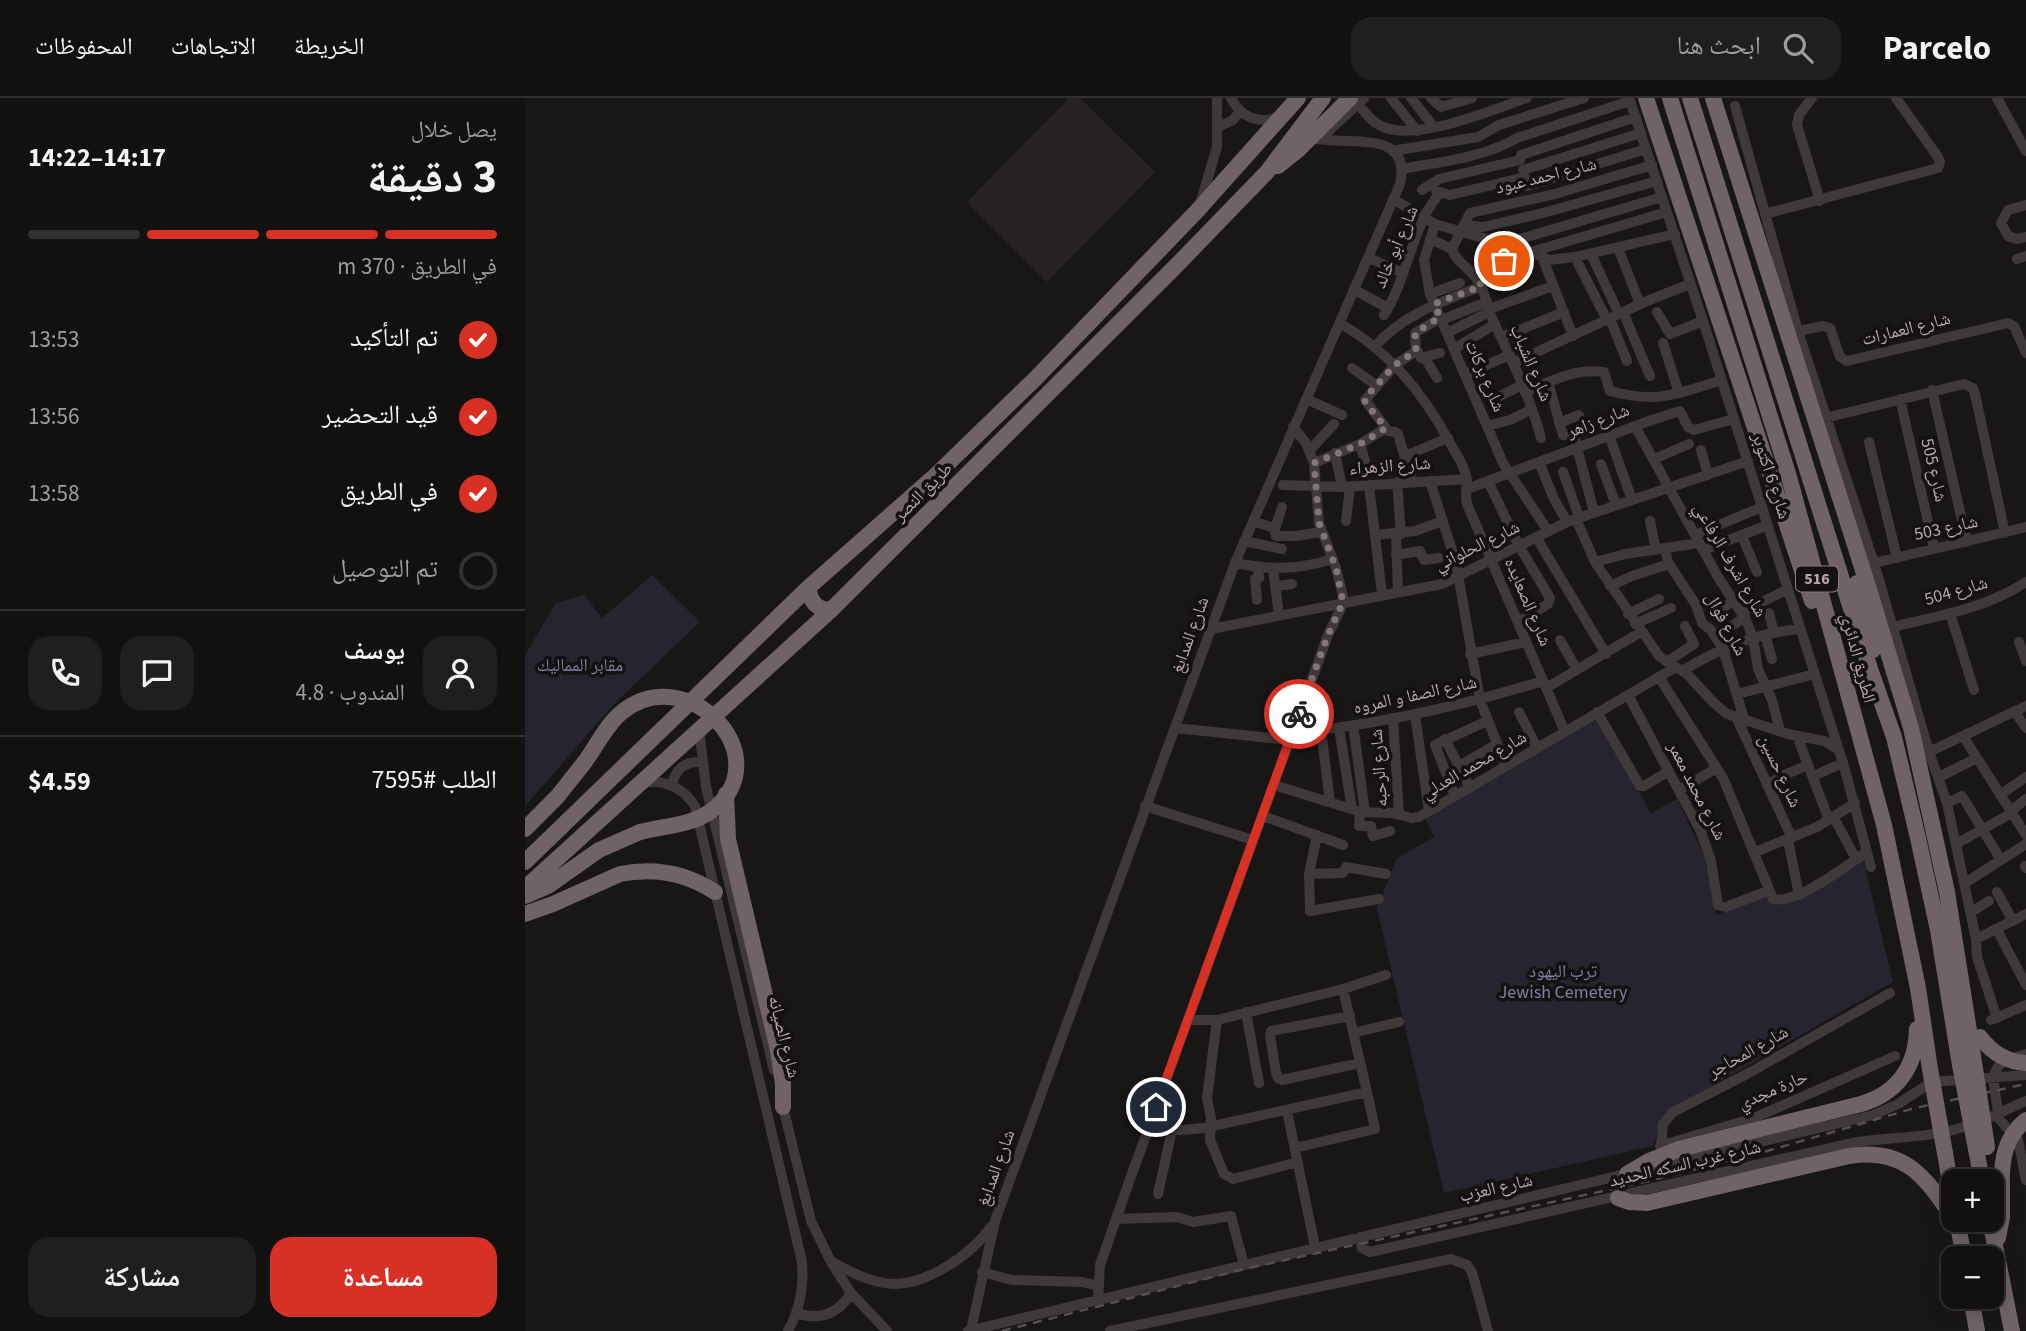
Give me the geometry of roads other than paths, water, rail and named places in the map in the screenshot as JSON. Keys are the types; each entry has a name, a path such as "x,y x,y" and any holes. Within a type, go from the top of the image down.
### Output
{"highway":[{"name":"طريق النصر","path":"525,862 809,587 936,475 1036,377 1197,211 1298,98"},
{"name":"طريق النصر","path":"525,888 831,610 1267,172 1323,98"},
{"name":"الطريق الدائري","path":"1670,98 1789,477 1884,825 1918,988 1948,1169"},
{"name":"الطريق الدائري","path":"1690,98 1871,672 1894,737 1967,1063 1982,1148 1982,1169"},
{"path":"1713,98 1911,728 1943,872 1967,1013 1967,1063"},
{"path":"1635,99 1862,746"},
{"path":"1267,172 1315,139 1328,120 1357,100"},
{"path":"1724,132 1730,102"},
{"path":"1840,499 1894,737"},
{"path":"809,587 814,604 831,610"},
{"path":"525,829 557,797 613,722 628,708 654,699 678,699 708,712 728,734 735,763 733,779 726,794 709,812 695,820 640,832 600,850 548,886 525,896"},
{"path":"726,794 728,839 780,1061 783,1107"},
{"path":"525,914 620,874 641,870 684,876 715,892"},
{"path":"1627,1174 1660,1156 1689,1146 1861,1104 1882,1096 1899,1082 1915,1053 1918,988"},
{"path":"1967,1013 1980,1037 1999,1056 2026,1063"},
{"path":"1996,1246 2001,1217 2002,1166 2006,1148 2015,1131 2026,1120"},
{"path":"1618,1198 1647,1203 1849,1156 1875,1154 1901,1161 1913,1168 1941,1200"},
{"path":"2004,1289 2012,1331"},
{"path":"1973,1309 1977,1331"}],"street":[{"path":"1197,211 1213,166 1218,127 1217,98"},
{"path":"1231,98 1240,111 1249,117 1261,120 1283,114"},
{"path":"1391,98 1417,131"},
{"path":"1411,98 1434,127"},
{"path":"1431,98 1439,107 1472,98"},
{"path":"1315,139 1357,100 1379,125 1395,131 1417,131 1474,117 1527,98"},
{"path":"1392,151 1478,136 1499,125 1584,98"},
{"path":"1812,98 1799,115 1797,125 1820,201"},
{"path":"1765,214 1938,168 1938,157 1896,98"},
{"path":"1997,98 2026,151"},
{"path":"1315,139 1377,142 1392,151 1401,169 1486,152 1510,144 1517,138 1635,99"},
{"name":"شارع 6 اكتوبر","path":"1635,99 1636,117 1839,750 1871,867"},
{"path":"1730,102 1825,418 1874,563 1929,752 1940,777 1971,912 1977,957 1994,1019 2026,1005"},
{"path":"1218,127 1233,120 1240,111"},
{"path":"1531,200 1521,155 1636,117"},
{"path":"1641,132 1524,174 1450,195 1426,187 1439,179 1524,174 1646,149"},
{"name":"شارع احمد عبود","path":"1462,229 1466,216 1472,212 1531,200 1651,165"},
{"name":"شارع المدابغ","path":"969,1331 995,1222 1235,563 1394,199 1400,184 1401,169"},
{"path":"1462,229 1543,214 1657,181"},
{"name":"شارع أبو خالد","path":"1355,290 1386,311 1430,222 1440,193"},
{"path":"1505,244 1662,197"},
{"path":"1394,199 1430,222 1462,229 1531,252 1543,259 1591,254 1675,234"},
{"path":"2026,205 2008,210 2001,223 2008,236 2017,239 2026,237"},
{"path":"1531,252 1667,212"},
{"name":"شارع بركات","path":"1430,222 1430,239 1424,260 1432,299 1508,473 1548,531"},
{"path":"1430,239 1452,249 1462,229"},
{"path":"1432,299 1481,285 1500,271 1504,261 1505,244"},
{"path":"1618,248 1640,304"},
{"name":"شارع الشباب","path":"1452,249 1453,255 1469,269 1481,285 1488,308 1532,408 1541,438"},
{"path":"1591,254 1615,316 1627,360"},
{"path":"1575,257 1615,316 1650,376"},
{"path":"1369,258 1403,273"},
{"path":"1543,259 1573,336"},
{"path":"1374,346 1432,299 1460,283"},
{"path":"1465,374 1573,336 1690,284"},
{"path":"1437,378 1420,354 1415,333 1441,319 1488,308 1553,286"},
{"path":"1447,332 1488,308"},
{"path":"1502,337 1564,312"},
{"path":"1657,312 1671,334 1703,321"},
{"name":"شارع العمارات","path":"1798,331 1827,326 1832,331 1840,357 1847,361 2007,323 2014,326 2026,352"},
{"name":"شارع الصعايده","path":"1341,324 1374,346 1395,365 1429,405 1467,484 1468,504 1565,732"},
{"path":"1454,349 1495,324"},
{"path":"1663,344 1681,412 1688,427 1694,430 1734,419"},
{"path":"1412,482 1397,433 1389,432 1365,401 1395,365 1420,354 1440,353"},
{"path":"1352,368 1376,385"},
{"path":"1500,396 1571,373 1602,371 1607,376 1608,389 1613,392 1651,398 1722,380"},
{"path":"1548,382 1563,436 1573,435 1594,512"},
{"path":"1825,418 1932,390 1964,384 1973,388 2005,533"},
{"path":"1932,390 1967,542"},
{"path":"1306,399 1342,415"},
{"name":"شارع 505","path":"1900,399 1934,548"},
{"path":"1487,426 1510,420 1532,408"},
{"name":"شارع زاهر","path":"1467,484 1487,481 1609,435 1681,412"},
{"path":"1559,423 1579,415"},
{"path":"1310,450 1334,424"},
{"name":"شارع اشرف الرفاعي","path":"1635,426 1722,585 1743,615 1753,638 1758,669 1772,700 1780,732"},
{"path":"1098,1300 1100,1265 1116,1219 1328,635 1343,602 1332,559 1321,532 1314,463 1310,450 1293,427"},
{"path":"1314,463 1360,444 1386,428"},
{"path":"1609,435 1632,500"},
{"path":"1405,456 1447,438"},
{"path":"1869,442 1897,558"},
{"path":"1352,462 1366,463 1360,444"},
{"path":"1654,459 1689,444"},
{"path":"1701,450 1708,475"},
{"path":"1335,453 1346,487 1346,521"},
{"name":"شارع الحلواني","path":"1211,628 1430,587 1459,577 1548,531 1594,512 1748,461"},
{"path":"1539,462 1554,499 1574,520"},
{"path":"1601,464 1616,505"},
{"path":"1563,472 1574,520 1595,562 1659,656 1675,667 1720,709 1741,720 1824,741 1839,750"},
{"path":"1430,481 1459,577 1470,654 1480,700 1506,766"},
{"name":"شارع الزهراء","path":"1283,485 1346,487 1430,481 1467,484"},
{"path":"1487,481 1519,546 1550,600 1548,604 1518,622"},
{"path":"1397,482 1398,592"},
{"path":"1369,485 1382,594"},
{"path":"1282,507 1275,535 1321,532"},
{"path":"1699,543 1762,507"},
{"path":"1252,521 1275,529"},
{"path":"1375,535 1398,534 1443,521"},
{"name":"شارع فوال","path":"1650,521 1661,550 1696,605 1702,623 1711,630 1723,649 1737,694 1741,720"},
{"path":"1595,562 1742,536 1768,525"},
{"name":"شارع 503","path":"1874,563 2026,527"},
{"path":"1742,536 1757,572"},
{"path":"1536,537 1606,654"},
{"path":"1244,541 1282,549"},
{"path":"1397,555 1420,551 1424,560 1439,558"},
{"path":"1235,563 1273,569 1304,566 1332,559"},
{"path":"1609,586 1669,564"},
{"path":"1257,600 1255,579 1259,578 1258,567"},
{"path":"1273,569 1279,615"},
{"name":"شارع 504","path":"1892,626 1981,605 2010,593 2026,582"},
{"path":"1276,586 1292,584"},
{"path":"1732,626 1743,615 1788,589"},
{"path":"1628,614 1659,599"},
{"path":"1717,613 1734,600"},
{"name":"شارع الصفا و المروه","path":"1175,728 1291,736 1415,715 1480,700 1544,684 1577,670 1606,654 1638,628 1671,608"},
{"path":"1769,613 1772,659"},
{"path":"1950,613 1974,690"},
{"path":"1675,667 1695,644 1685,626"},
{"path":"1675,667 1753,638 1801,629"},
{"path":"1560,640 1577,670"},
{"path":"1470,654 1526,642"},
{"path":"2019,642 2026,661"},
{"name":"شارع محمد العدلي","path":"1274,785 1359,811 1415,818 1675,667"},
{"path":"1737,694 1815,674"},
{"path":"1659,677 1717,768 1755,852 1771,897 1776,900 1799,895 1867,852"},
{"name":"شارع محمد معمر","path":"1628,695 1708,850 1717,903 1720,907 1768,891"},
{"path":"1929,752 2026,706"},
{"path":"1519,712 1537,748"},
{"path":"1597,712 1640,786 1669,771"},
{"path":"2015,712 2026,728"},
{"path":"1415,715 1429,811"},
{"name":"شارع الرحبه","path":"1393,719 1399,815"},
{"name":"شارع حسين","path":"1741,720 1790,839 1799,895"},
{"path":"1455,796 1435,749 1441,741 1487,721"},
{"path":"1353,725 1359,826 1371,826 1373,836 1390,831"},
{"name":"شارع الصيانه","path":"699,728 701,762 709,800 811,1221 831,1262 851,1293 887,1331"},
{"path":"1339,728 1359,811"},
{"path":"1321,730 1329,802"},
{"path":"1797,736 1832,819 1856,859"},
{"path":"1963,736 2026,835"},
{"path":"1441,741 1459,766 1470,788"},
{"path":"1459,766 1497,744"},
{"path":"1940,777 1977,758"},
{"path":"639,783 652,781 672,785 679,768 692,762 701,762"},
{"path":"1767,785 1811,770 1843,763"},
{"path":"1679,790 1717,768"},
{"path":"2000,795 2026,777"},
{"name":"شارع الصيانه","path":"672,785 685,794 695,806 802,1262 801,1293 788,1331"},
{"path":"1947,803 1962,796 2001,860"},
{"path":"1957,844 2026,800"},
{"path":"1755,852 1832,819 1855,803"},
{"path":"1145,806 1253,840"},
{"path":"1263,816 1343,845"},
{"path":"1317,835 1309,874 1308,899 1311,911 1379,899"},
{"path":"1965,883 2026,844"},
{"path":"1309,874 1342,874 1346,867 1387,874"},
{"path":"1997,892 2013,921"},
{"path":"1971,912 1989,901"},
{"path":"1976,939 2026,914"},
{"path":"1997,930 2021,964 2026,985"},
{"path":"1188,1020 1217,1020 1343,989 1386,975"},
{"path":"1295,1148 1375,1129 1343,989"},
{"name":"شارع المحاجر","path":"1660,1156 1663,1124 1673,1112 1747,1074 1890,993"},
{"path":"1246,1012 1259,1083"},
{"path":"1350,1016 1272,1031 1270,1035 1276,1073 1282,1080 1360,1063"},
{"path":"1217,1020 1207,1089 1212,1149 1224,1174 1233,1179 1298,1162"},
{"path":"1353,1033 1399,1021"},
{"path":"2026,1054 2004,1061 1993,1077 1998,1115 2003,1125 2022,1136 2026,1180"},
{"name":"حارة مجدي","path":"1660,1156 1762,1115 1895,1056"},
{"path":"1660,1156 1873,1115 1898,1104 1931,1082 2026,1075"},
{"path":"1148,1128 1172,1130 1211,1127 1367,1093"},
{"name":"شارع غرب السكه الحديد","path":"1360,1237 1363,1250 1370,1252 1857,1142 1938,1133 1998,1115 2026,1101"},
{"path":"1287,1111 1315,1247"},
{"path":"1158,1194 1172,1130"},
{"name":"شارع العزب","path":"969,1331 1627,1174"},
{"path":"1116,1219 1185,1217 1193,1222 1231,1216 1244,1265"},
{"name":"شارع المدابغ","path":"831,1262 876,1282 918,1282 965,1255 995,1222"},
{"path":"1110,1331 1451,1259 1467,1265 1472,1272 1488,1331"},
{"path":"982,1272 1012,1280 1081,1282 1099,1286"},
{"path":"796,1313 817,1317 828,1315 838,1310 851,1293"}],"railway":[{"path":"1002,1331 1244,1269 1649,1181 1767,1151 1915,1108 2026,1084"}],"park label":[{"name":"مقابر المماليك","path":"580,665"},
{"name":"ترب اليهود Jewish Cemetery","path":"1563,981"}]}
